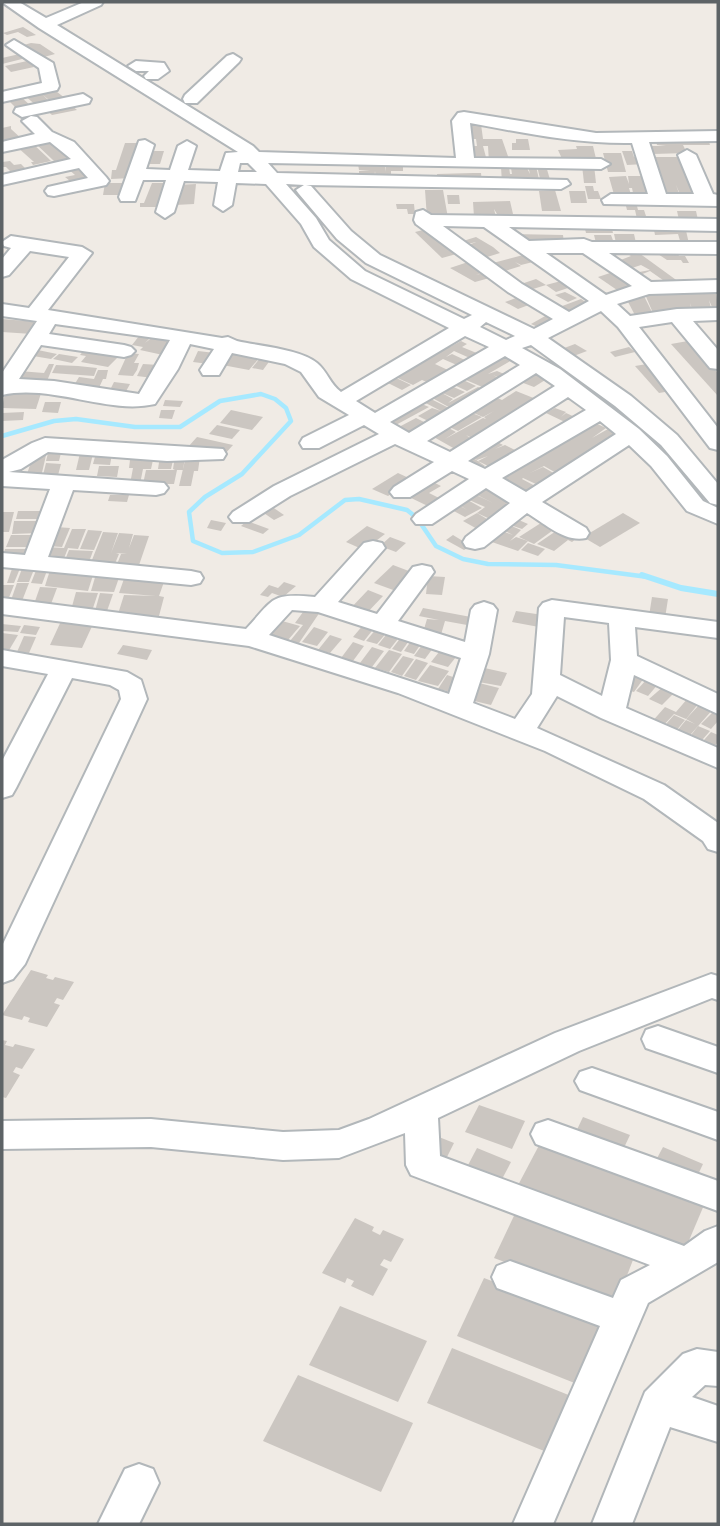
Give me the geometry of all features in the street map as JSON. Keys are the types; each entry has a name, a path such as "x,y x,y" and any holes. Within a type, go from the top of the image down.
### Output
{"street":[{"path":"9,2 136,66 154,84 173,88 191,99 373,259 487,315 547,330"},
{"path":"31,2 60,28 219,124 263,145 277,158 321,243 358,275 536,364 631,434 659,461 695,506 718,517"},
{"path":"8,46 60,28 96,2"},
{"path":"8,46 47,66 48,71 6,88 38,116 47,137"},
{"path":"13,63 36,58"},
{"path":"191,99 233,59"},
{"path":"7,120 80,106"},
{"path":"464,162 461,121 464,117 510,144 659,200 712,200"},
{"path":"552,133 565,203"},
{"path":"223,205 230,157 464,162 510,144 552,133 596,138 661,151 708,155"},
{"path":"8,146 54,136 63,141 100,181 54,191"},
{"path":"661,151 718,136"},
{"path":"596,138 606,182 627,222 643,246 693,286"},
{"path":"128,197 145,145"},
{"path":"8,146 35,172"},
{"path":"165,212 187,146"},
{"path":"659,200 661,151"},
{"path":"661,151 712,200"},
{"path":"419,161 423,220 515,288 547,330 658,429 718,498"},
{"path":"2,180 81,162"},
{"path":"135,174 228,177 293,190 420,183 516,184 565,203 627,222 718,225"},
{"path":"468,184 479,220 603,302 625,323 714,431"},
{"path":"516,184 524,220"},
{"path":"423,220 524,220 565,203"},
{"path":"2,271 18,243 82,253 43,314 34,338 3,387"},
{"path":"522,247 584,245 718,248"},
{"path":"584,245 647,288"},
{"path":"668,266 718,264"},
{"path":"311,443 370,419 505,347 603,302 647,288 718,286"},
{"path":"3,312 43,314 183,336 291,359 309,367 327,392 370,419 486,478 577,533"},
{"path":"625,323 677,315 718,314"},
{"path":"341,401 487,315"},
{"path":"677,315 718,363"},
{"path":"103,395 124,351 139,329"},
{"path":"3,387 54,387 137,401 148,399 183,336"},
{"path":"34,338 124,351"},
{"path":"211,370 228,344"},
{"path":"241,517 282,491 403,438 536,364"},
{"path":"402,492 448,460 569,387"},
{"path":"424,519 486,478 601,411"},
{"path":"475,542 525,503 631,434"},
{"path":"3,474 28,452 45,445 167,454 215,454"},
{"path":"3,474 64,482 156,488"},
{"path":"34,563 64,482"},
{"path":"321,605 373,548"},
{"path":"2,560 191,578"},
{"path":"382,625 422,572"},
{"path":"252,638 286,602 321,605 476,654"},
{"path":"2,606 252,638 407,687 520,732 654,792 717,836"},
{"path":"520,732 545,694 552,607 718,630"},
{"path":"458,707 476,654 484,610"},
{"path":"611,712 624,660 621,617"},
{"path":"624,660 718,705"},
{"path":"2,971 9,964 134,699 132,686 118,678 4,661"},
{"path":"2,788 64,668"},
{"path":"546,678 611,712 718,759"},
{"path":"2,1135 151,1133 283,1146 339,1144 382,1129 567,1042 711,986 718,988"},
{"path":"658,1038 718,1060"},
{"path":"592,1081 718,1126"},
{"path":"421,1111 423,1166 688,1263"},
{"path":"548,1134 718,1196"},
{"path":"533,1524 634,1292 688,1263 718,1242"},
{"path":"510,1277 623,1318"},
{"path":"612,1524 659,1405 711,1364"},
{"path":"659,1405 718,1424"},
{"path":"118,1524 139,1483"}],"building":[{"path":"23,27 36,35 27,37 18,32 7,35 3,33"},
{"path":"40,44 55,54 44,57 36,55 32,49 27,51 20,46"},
{"path":"24,53 30,57 2,64 2,58"},
{"path":"27,61 34,67 11,72 5,66"},
{"path":"52,88 70,102 55,105 43,95 53,105 39,108 23,94"},
{"path":"19,95 33,108 19,111 6,98"},
{"path":"70,104 77,110 52,115 45,109"},
{"path":"474,121 481,124 483,139 502,139 510,162 489,163 488,146 483,146 487,161 476,162 474,157 468,157 464,146 477,146 476,139 465,139 464,124 474,124"},
{"path":"11,126 23,140 7,144 2,138 2,128"},
{"path":"48,138 73,161 43,164 54,161 36,144"},
{"path":"655,138 708,139 710,145 683,145 687,153 653,154 651,146 666,146 657,145"},
{"path":"516,139 528,139 530,150 512,150 512,143 516,143"},
{"path":"31,142 51,161 33,165 31,162 34,162 16,146"},
{"path":"125,143 140,143 132,178 111,179 112,170 116,170"},
{"path":"576,146 593,146 597,163 581,163 579,157 579,162 564,163 558,150 577,149"},
{"path":"148,151 164,151 160,164 143,164"},
{"path":"622,151 632,151 634,157 643,157 645,164 627,165"},
{"path":"603,153 621,153 626,172 608,172"},
{"path":"650,157 685,157 699,199 682,199 676,185 681,199 660,199"},
{"path":"10,161 14,165 21,164 28,171 14,175 6,167 2,167 2,162"},
{"path":"79,164 94,181 75,185 65,177 75,175 66,167"},
{"path":"358,164 385,164 386,172 386,164 403,164 403,171 391,171 391,179 376,179 375,171 374,179 359,179 359,171 370,170 359,170"},
{"path":"582,165 594,165 596,183 584,183"},
{"path":"528,166 536,166 540,184 502,183 501,167 509,167 510,174 511,168 527,168 530,174"},
{"path":"537,166 546,166 551,183 541,183"},
{"path":"481,173 482,183 438,182 437,174"},
{"path":"626,176 629,184 628,176 645,176 651,192 646,198 644,192 644,198 634,198 632,188 629,188 632,198 615,198 609,177"},
{"path":"105,183 128,183 126,195 103,195"},
{"path":"152,183 170,183 159,207 140,207 140,203 144,203"},
{"path":"196,184 194,204 175,205 177,185"},
{"path":"585,186 593,186 601,199 588,199"},
{"path":"425,190 443,190 448,218 427,218"},
{"path":"555,190 561,211 542,211 539,191"},
{"path":"569,191 585,191 587,203 571,203"},
{"path":"447,195 459,195 460,204 448,204"},
{"path":"510,201 513,214 497,214 494,209 496,217 474,217 473,202"},
{"path":"625,202 636,202 638,210 644,210 647,219 637,219 635,210 627,210"},
{"path":"396,204 414,204 415,214 408,214 407,209 397,209"},
{"path":"677,211 696,211 698,220 679,220"},
{"path":"611,224 613,233 586,233 584,225"},
{"path":"653,225 685,226 689,244 681,244 678,234 655,235"},
{"path":"431,228 460,253 442,258 415,232"},
{"path":"512,234 563,235 564,244 523,243"},
{"path":"614,234 634,234 636,243 616,243"},
{"path":"594,235 611,235 614,243 596,243"},
{"path":"476,237 500,253 484,258 466,246 476,242 468,244 463,241"},
{"path":"675,249 679,256 685,256 689,263 667,260 658,254 671,253"},
{"path":"622,251 639,253 679,282 670,285 650,271 635,277 629,274 650,270 641,265 632,268 618,261 631,256"},
{"path":"527,254 537,261 521,265 515,262 521,266 505,271 493,263"},
{"path":"468,262 484,272 476,275 487,272 493,277 475,282 450,268"},
{"path":"616,271 637,284 617,290 598,277"},
{"path":"536,279 546,285 533,289 521,284"},
{"path":"561,281 571,287 556,292 546,285"},
{"path":"716,290 718,312 714,312 709,300 712,312 693,312 690,303 692,312 653,313 644,292"},
{"path":"565,292 577,298 568,302 555,295"},
{"path":"642,292 653,314 637,319 627,300"},
{"path":"521,296 534,303 518,309 505,302"},
{"path":"581,299 590,305 567,313 557,308"},
{"path":"547,315 556,319 540,328 531,324"},
{"path":"2,319 38,322 32,334 2,332"},
{"path":"143,331 154,334 145,343 154,336 177,340 163,355 140,350 143,347 132,345"},
{"path":"461,341 467,344 462,347 479,354 472,359 454,351 446,357 452,354 467,361 459,366 443,359 435,364 450,371 429,383 422,380 413,385 391,375 443,344 450,347"},
{"path":"688,341 718,373 718,396 671,344"},
{"path":"575,344 587,351 571,357 559,350"},
{"path":"629,347 635,352 615,357 610,352"},
{"path":"33,349 57,354 51,359 27,355"},
{"path":"85,349 121,354 108,367 81,362 86,356 80,355"},
{"path":"229,350 261,356 249,370 217,364"},
{"path":"198,351 215,353 209,364 193,362"},
{"path":"128,353 139,354 134,363 139,363 137,370 133,376 118,375"},
{"path":"59,354 78,357 72,363 53,359"},
{"path":"499,355 512,360 488,374 497,371 509,376 504,380 493,375 502,380 487,389 459,377"},
{"path":"261,357 271,359 263,370 252,368"},
{"path":"49,364 54,364 47,381 10,381 19,371 44,373"},
{"path":"143,364 159,365 153,378 137,376"},
{"path":"647,364 671,391 659,393 635,366"},
{"path":"56,365 97,368 94,376 52,373"},
{"path":"98,370 108,370 106,379 103,379 98,390 73,387 79,377 94,379"},
{"path":"534,370 550,377 534,387 518,381"},
{"path":"390,375 411,385 402,390 382,380"},
{"path":"459,378 476,386 467,391 450,383"},
{"path":"114,382 130,384 124,395 108,394"},
{"path":"449,385 465,392 454,398 440,392 453,399 448,403 478,387 487,391 454,410 427,395"},
{"path":"43,387 36,409 2,408 5,393"},
{"path":"516,391 541,401 474,439 466,435 473,440 455,449 432,436 445,426 456,432 445,439 483,418 486,419 484,417 494,411 483,417 469,411 493,396 502,400"},
{"path":"425,396 453,410 432,423 418,416 432,408 441,411 418,399"},
{"path":"165,400 183,401 180,407 163,406"},
{"path":"45,402 61,402 58,413 42,412"},
{"path":"417,402 429,407 394,426 384,421"},
{"path":"555,408 566,412 561,417 566,413 577,418 569,424 546,413"},
{"path":"161,410 175,410 172,419 159,418"},
{"path":"231,410 263,417 252,430 220,423"},
{"path":"467,411 482,417 458,431 445,425"},
{"path":"24,412 23,420 2,421 2,413"},
{"path":"416,418 430,425 411,435 397,428"},
{"path":"591,421 606,428 592,438 608,429 621,435 558,474 544,466 530,473 543,467 557,475 538,485 523,478 537,487 519,495 491,479"},
{"path":"217,425 240,430 232,439 209,434"},
{"path":"197,437 233,445 224,455 188,447"},
{"path":"490,438 503,445 495,449 505,445 519,452 492,468 478,461 488,456 477,460 472,457 485,466 475,471 458,461"},
{"path":"49,449 62,449 59,461 46,461"},
{"path":"47,451 41,477 26,477 31,462"},
{"path":"80,453 93,454 89,470 76,470"},
{"path":"96,453 112,454 110,465 93,464"},
{"path":"160,456 174,456 171,469 158,469"},
{"path":"175,456 185,457 183,470 177,470 174,484 143,484 146,470 175,470"},
{"path":"186,456 200,457 198,471 194,471 191,486 179,486"},
{"path":"130,460 153,460 151,469 143,469 140,484 130,484 133,468 129,468"},
{"path":"46,463 61,464 57,479 42,479"},
{"path":"99,466 119,466 117,477 97,476"},
{"path":"398,473 413,480 388,496 372,489"},
{"path":"429,480 441,486 429,493 445,501 434,509 409,497"},
{"path":"484,485 519,502 490,519 477,513 485,507 467,499 474,494 493,503 473,493"},
{"path":"110,495 129,495 127,502 108,501"},
{"path":"466,499 482,508 465,517 450,509 457,504 467,510 458,504"},
{"path":"268,504 284,515 274,520 258,509"},
{"path":"18,511 43,511 41,519 16,519"},
{"path":"2,512 14,512 9,532 2,532"},
{"path":"477,513 492,522 479,530 463,521"},
{"path":"623,513 640,523 600,547 583,537"},
{"path":"512,517 528,524 522,529 507,524 521,530 510,541 516,537 528,541 518,551 486,540 497,529 513,535 497,527"},
{"path":"211,520 226,523 221,531 207,528"},
{"path":"14,521 41,521 39,533 12,534"},
{"path":"247,521 269,529 263,534 241,526"},
{"path":"544,521 556,528 534,544 519,537"},
{"path":"367,526 385,534 364,550 346,542"},
{"path":"56,527 70,528 62,547 48,546"},
{"path":"72,529 86,529 78,549 68,548 63,561 39,559 44,547 64,548"},
{"path":"559,529 578,537 572,542 568,540 554,551 537,544"},
{"path":"88,530 102,531 94,550 80,549"},
{"path":"103,532 118,533 111,553 119,533 133,534 129,548 134,535 149,536 138,568 116,567 121,554 127,554 116,553 119,554 114,566 90,565"},
{"path":"11,535 39,535 34,547 6,547"},
{"path":"453,535 471,546 464,550 446,540"},
{"path":"390,537 406,543 396,552 380,546"},
{"path":"528,543 545,549 538,556 521,550"},
{"path":"5,549 34,549 32,558 2,558"},
{"path":"69,550 93,551 89,562 65,560"},
{"path":"393,565 414,573 396,591 374,583"},
{"path":"13,566 21,566 14,583 7,583"},
{"path":"23,566 35,567 29,582 17,582"},
{"path":"51,567 94,572 88,591 45,586"},
{"path":"37,568 48,568 42,584 31,583"},
{"path":"96,574 120,575 114,592 91,591"},
{"path":"125,576 165,579 159,596 164,597 159,616 118,614 124,595 156,596 119,593"},
{"path":"428,576 445,577 442,595 426,594"},
{"path":"284,582 296,586 283,597 272,593 268,597 260,595 269,585 278,588"},
{"path":"17,583 29,583 22,601 11,600"},
{"path":"2,585 14,585 8,600 2,600"},
{"path":"40,587 57,588 51,604 34,604"},
{"path":"368,590 383,596 364,616 349,610"},
{"path":"76,592 98,593 92,611 71,610"},
{"path":"100,593 113,594 107,611 95,611"},
{"path":"652,597 668,599 665,618 649,616"},
{"path":"306,608 320,612 299,643 290,641 303,625 295,623"},
{"path":"423,608 471,617 467,625 445,621 440,638 422,636 427,619 439,620 419,616"},
{"path":"516,611 543,615 539,627 512,622"},
{"path":"62,619 94,622 82,648 50,645"},
{"path":"275,619 300,626 288,640 263,633"},
{"path":"2,624 21,626 18,632 2,631"},
{"path":"364,624 375,627 364,641 353,637"},
{"path":"24,625 40,627 36,635 20,633"},
{"path":"314,627 328,632 317,646 302,642"},
{"path":"377,628 388,631 377,644 366,641"},
{"path":"389,631 401,635 390,649 378,645"},
{"path":"2,633 18,635 8,652 2,651"},
{"path":"330,635 342,639 330,653 318,650"},
{"path":"24,636 36,637 29,653 17,652"},
{"path":"402,636 411,638 401,652 392,649"},
{"path":"413,638 423,641 414,654 404,651"},
{"path":"425,641 436,644 425,659 414,656"},
{"path":"353,642 364,646 353,661 341,658"},
{"path":"123,645 152,650 147,660 117,654"},
{"path":"372,647 384,651 372,667 360,663"},
{"path":"443,647 460,652 448,667 431,662"},
{"path":"389,650 402,654 389,672 375,668"},
{"path":"403,656 414,659 402,676 391,672"},
{"path":"416,659 428,663 416,680 404,676"},
{"path":"430,665 449,671 438,686 418,681"},
{"path":"480,667 507,673 501,686 473,681"},
{"path":"629,674 644,678 634,692 623,689"},
{"path":"447,675 459,679 451,692 438,689"},
{"path":"647,679 659,683 648,696 636,691"},
{"path":"475,682 499,688 491,705 466,699"},
{"path":"664,686 676,691 662,705 649,699"},
{"path":"688,698 699,703 686,719 674,714 661,728 650,724 665,707 676,712"},
{"path":"701,703 714,708 684,742 672,737 686,720 695,724 686,719"},
{"path":"715,710 718,712 718,721 711,729 701,724"},
{"path":"674,715 685,720 671,737 659,732"},
{"path":"698,726 710,731 696,747 685,743"},
{"path":"711,732 718,735 718,742 709,753 697,748"},
{"path":"31,970 48,975 46,978 53,980 55,977 74,982 63,1000 57,998 54,1003 60,1005 47,1027 28,1022 30,1018 24,1016 22,1020 2,1015"},
{"path":"2,1040 7,1041 5,1045 13,1047 15,1044 35,1049 22,1069 16,1067 13,1072 20,1075 6,1098 2,1097"},
{"path":"479,1105 525,1121 512,1149 465,1132"},
{"path":"583,1117 630,1135 621,1154 574,1136"},
{"path":"545,1134 707,1198 682,1257 516,1189"},
{"path":"439,1137 454,1143 444,1163 429,1158"},
{"path":"663,1147 703,1164 695,1181 654,1164"},
{"path":"477,1148 511,1162 501,1181 467,1167"},
{"path":"520,1203 638,1247 616,1304 494,1258"},
{"path":"355,1218 374,1227 372,1231 380,1235 383,1230 404,1239 391,1262 384,1259 380,1265 388,1269 373,1296 351,1286 354,1281 347,1278 345,1283 322,1273"},
{"path":"484,1278 601,1323 577,1384 457,1336"},
{"path":"340,1306 427,1341 398,1402 309,1365"},
{"path":"452,1348 571,1396 549,1453 427,1403"},
{"path":"298,1375 413,1423 381,1492 263,1441"}],"waterway":[{"path":"2,436 54,421 76,419 135,427 180,427 220,401 261,394 275,399 286,408 291,421 242,474 205,497 189,512 193,541 222,553 253,552 299,535 345,500 359,499 407,510 417,518 436,546 463,559 488,564 556,565 648,577"},
{"path":"642,575 648,577"},
{"path":"648,577 681,588 718,594"}]}
